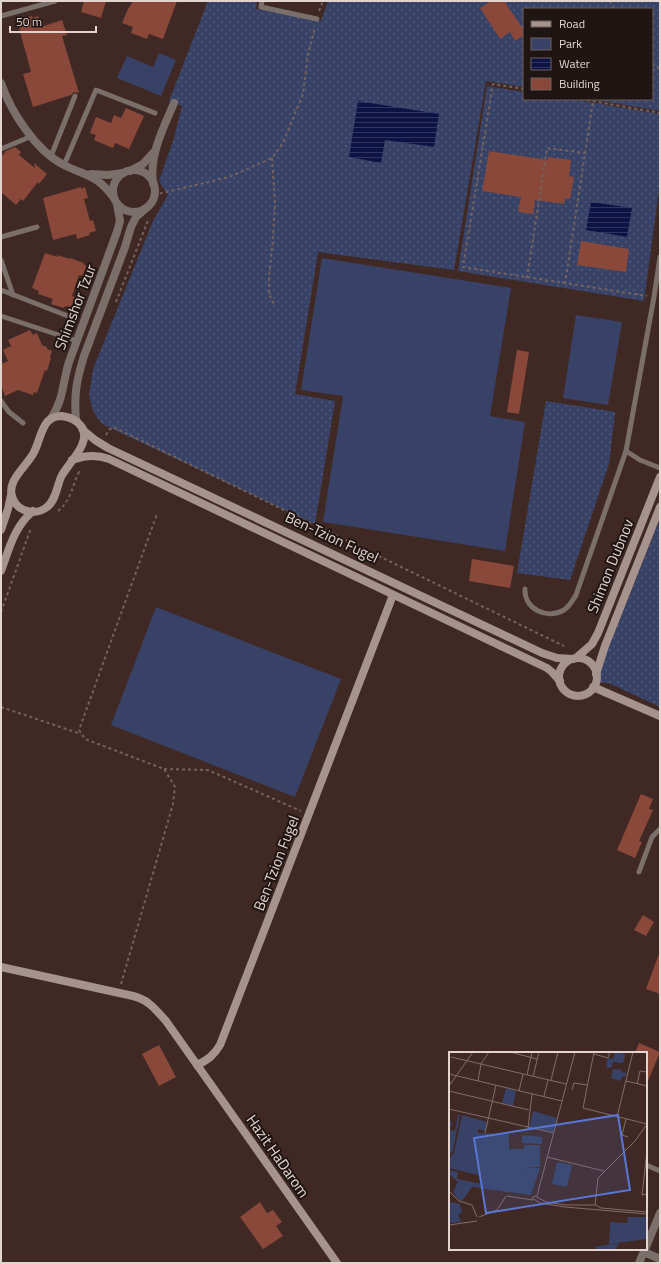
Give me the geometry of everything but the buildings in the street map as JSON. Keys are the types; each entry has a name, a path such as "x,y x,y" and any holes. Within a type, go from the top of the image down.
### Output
{"street":[{"path":"1,84 16,116 51,156 64,165 85,173 103,184 115,201 124,210 130,212 148,212 154,191 152,169 154,152 174,103"},
{"path":"115,201 113,192 114,185 119,177 143,164 154,152"},
{"path":"85,173 104,175 140,172 150,179 154,191"},
{"name":"Shimshor Tzur","path":"50,420 61,400 65,373 110,255 119,225 119,213 115,201"},
{"name":"Shimshor Tzur","path":"76,421 75,395 79,372 84,356 125,247 131,227 136,217 148,212"},
{"path":"1,530 8,509 14,480 33,454 42,432 50,420 62,416 76,421"},
{"name":"Ben-Tzion Fugel","path":"76,421 80,424 83,430 100,444 542,653 557,658 574,658"},
{"path":"11,492 13,500 18,506 26,510 33,512 40,511 50,504 61,477 82,444 84,436 83,430"},
{"name":"Ben-Tzion Fugel","path":"72,460 89,455 104,456 109,458 547,668 560,681"},
{"name":"Shimon Dubnov","path":"574,658 592,644 598,633 660,477"},
{"name":"Shimon Dubnov","path":"596,674 605,646 660,507"},
{"path":"1,571 15,531 33,512"},
{"name":"Ben-Tzion Fugel","path":"197,1065 215,1054 220,1045 393,595"},
{"path":"574,658 585,660 590,663 596,674 596,681 593,687 584,694 575,695 569,693 564,689 560,681 562,667 566,662 574,658"},
{"path":"593,687 660,716"},
{"name":"Hazit HaDarom","path":"1,967 142,998 152,1004 166,1021 337,1263"},
{"path":"647,1244 660,1213"},
{"path":"639,1263 645,1250"},
{"path":"646,1250 660,1259"}],"lane":[{"path":"1,16 55,1"},
{"path":"262,1 261,7 317,19"},
{"path":"64,165 96,90 155,113"},
{"path":"51,156 75,96"},
{"path":"1,149 32,136"},
{"path":"1,237 36,227"},
{"path":"525,589 525,596 528,603 534,610 544,613 563,611 570,605 576,595 626,451 660,257"},
{"path":"1,260 13,295"},
{"path":"1,290 73,318"},
{"path":"1,316 77,341"},
{"path":"1,401 9,412 23,424"},
{"path":"626,451 640,460 660,468"},
{"path":"639,872 652,837 660,828"},
{"path":"647,1165 660,1171"}],"path":[{"path":"154,191 229,177 272,158 283,144 303,94 308,54 323,1"},
{"path":"523,89 493,84 463,268 654,297"},
{"path":"588,100 660,113"},
{"path":"565,284 593,101"},
{"path":"527,278 547,148 585,152"},
{"path":"272,158 275,203 269,294 275,306"},
{"path":"115,303 148,212"},
{"path":"100,444 109,430 113,427 213,474 564,646"},
{"path":"53,513 67,503 79,472 75,472 81,467"},
{"path":"157,514 79,730 85,739 164,769 208,770 310,814"},
{"path":"1,612 32,525"},
{"path":"1,707 82,734"},
{"path":"118,993 173,804 175,787 164,769"}],"green space":[{"path":"208,1 257,1 256,9 321,21 328,1 660,1 660,111 596,100 653,100 653,8 523,8 523,87 486,81 454,270 318,252 295,394 335,401 315,524 102,424 93,411 89,396 93,369 153,221 168,195 159,181 174,138 182,106 169,101"},
{"path":"159,53 176,60 161,96 117,78 127,56 153,67"},
{"path":"487,86 523,92 523,100 577,100 660,114 660,182 644,301 458,271"},
{"path":"322,258 511,288 490,416 525,422 505,551 323,522 343,396 301,390"},
{"path":"576,315 622,322 608,405 563,398"},
{"path":"546,401 615,412 609,464 570,580 517,573"},
{"path":"660,519 660,707 611,684 600,682 598,670 608,649"},
{"path":"156,607 341,679 295,797 111,725"}],"water":[{"path":"358,101 439,114 434,147 385,140 381,163 349,157"},
{"path":"591,202 632,208 627,237 586,230"}]}
